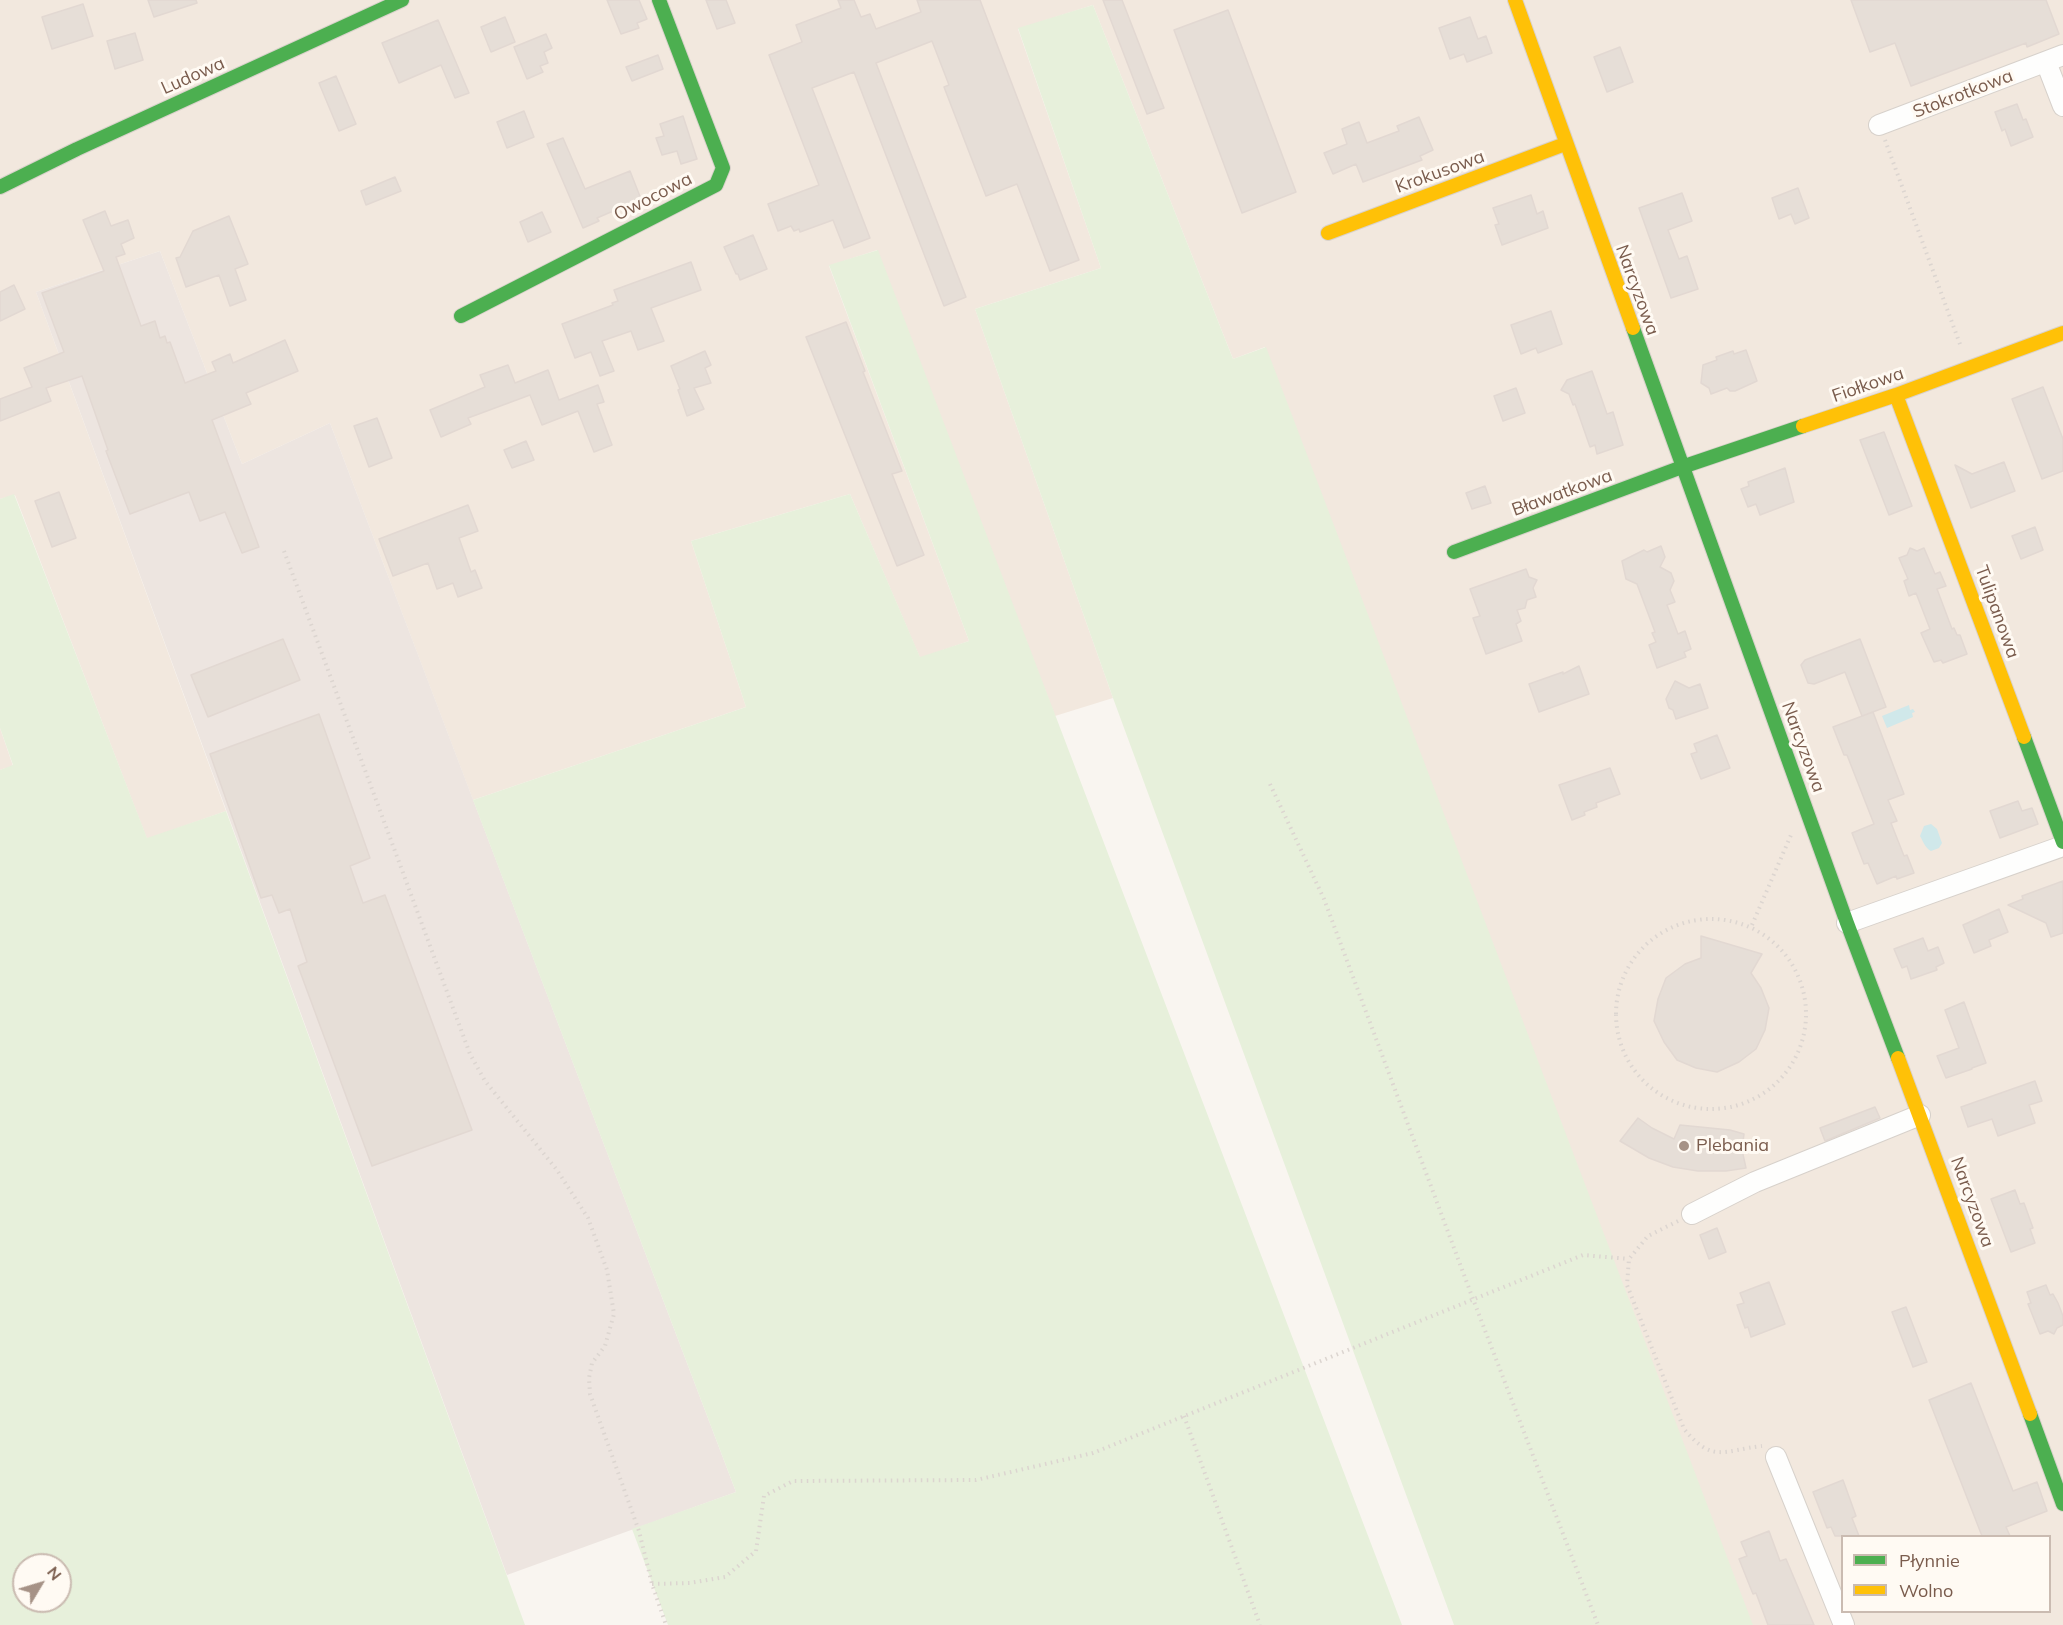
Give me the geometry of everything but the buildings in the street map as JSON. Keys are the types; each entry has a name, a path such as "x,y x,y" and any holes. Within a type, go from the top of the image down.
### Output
{"street":[{"name":"Ludowa","path":"0,187 77,149 402,0"},
{"name":"Owocowa","path":"461,316 716,185 723,168 659,0"},
{"name":"Narcyzowa","path":"1515,0 1847,923 2063,1503"},
{"path":"2055,58 2063,106"},
{"name":"Stokrotkowa","path":"1879,125 2055,58"},
{"name":"Krokusowa","path":"1328,233 1565,144"},
{"name":"Fiołkowa","path":"1682,467 1896,395 2063,333"},
{"name":"Tulipanowa","path":"1896,395 2063,844"},
{"name":"Bławatkowa","path":"1454,552 1682,467"},
{"path":"1847,923 2063,844"},
{"path":"1692,1214 1755,1182 1920,1115"},
{"path":"1776,1457 1844,1625"}],"path":[{"path":"1879,125 1969,367"},
{"path":"284,551 470,1054 484,1081 557,1170 588,1218 607,1270 614,1314 605,1346 592,1363 589,1378 590,1394 639,1532 652,1584 666,1625"},
{"path":"1269,784 1324,899 1473,1299 1598,1625"},
{"path":"1752,925 1801,813 1807,811"},
{"path":"1701,917 1752,925 1789,956 1809,1017 1791,1069 1752,1102 1711,1111 1664,1099 1628,1065 1614,1016 1624,971 1654,935 1701,917"},
{"path":"1692,1214 1648,1236 1629,1259 1627,1285 1684,1429 1703,1448 1724,1453 1760,1446 1771,1449 1776,1457"},
{"path":"652,1584 690,1583 725,1577 756,1551 764,1496 793,1481 976,1480 1093,1453 1582,1255 1629,1259"},
{"path":"1184,1416 1260,1625"}],"shaded area":[{"path":"0,0 2063,0 2063,1625 1752,1625 1265,347 1233,359 1093,5 1018,29 1101,268 975,309 1113,698 1055,716 877,250 829,266 969,641 920,658 850,494 691,541 746,707 473,800 330,423 242,464 160,251 36,292 226,811 147,839 15,495 0,499"},
{"path":"160,251 242,464 330,423 736,1492 507,1575 36,292"},
{"path":"0,728 13,766 0,770"}],"green space":[{"path":"1093,5 1233,359 1266,347 1753,1625 1454,1625 1113,698 975,309 1101,268 1018,28"},
{"path":"878,250 1402,1625 668,1625 632,1529 736,1492 473,800 746,707 691,541 850,494 920,657 969,641 829,265"},
{"path":"14,494 147,838 226,811 525,1625 0,1625 0,770 13,765 0,728 0,499"}],"water":[{"path":"1909,705 1910,710 1913,709 1915,712 1912,713 1913,717 1887,728 1882,716"},
{"path":"1931,824 1937,829 1942,843 1939,848 1931,851 1920,836 1924,826"}],"traffic: fast":[{"path":"0,187 77,149 402,0"},
{"path":"461,316 716,185 723,168 659,0"},
{"path":"1633,328 1847,923 1898,1058"},
{"path":"1454,552 1682,467 1803,426"},
{"path":"2024,737 2063,842"},
{"path":"2030,1414 2063,1504"}],"traffic: slow":[{"path":"1515,0 1633,328"},
{"path":"1328,233 1565,144"},
{"path":"1803,426 1896,395 2063,333"},
{"path":"1896,395 2024,737"},
{"path":"1898,1058 2030,1414"}],"place":[{"name":"Plebania","path":"1684,1146"}]}
